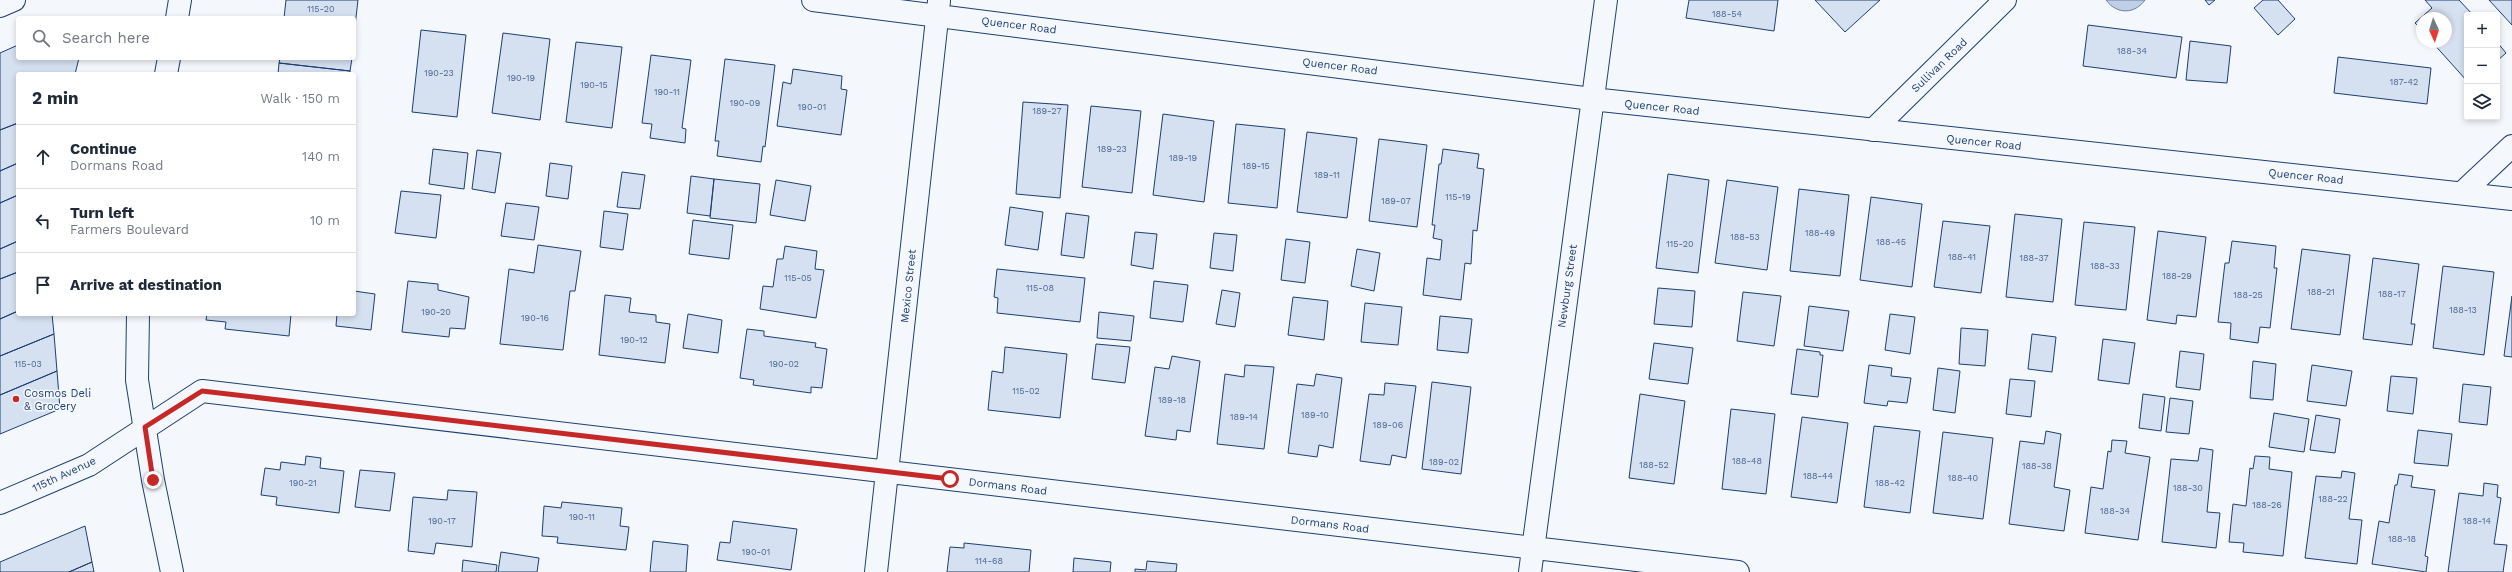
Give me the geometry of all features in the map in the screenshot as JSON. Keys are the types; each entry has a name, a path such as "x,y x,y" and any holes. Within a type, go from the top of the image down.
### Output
{"street":[{"path":"0,6 14,0"},
{"path":"177,16 180,0"},
{"name":"Quencer Road","path":"813,0 938,7 1592,99 2512,198"},
{"name":"Newburg Street","path":"1530,572 1606,0"},
{"name":"Sullivan Road","path":"1873,130 2006,0"},
{"name":"Mexico Street","path":"876,572 938,7"},
{"path":"166,72 169,60"},
{"path":"2462,193 2512,146"},
{"path":"138,316 137,380 153,480 172,572"},
{"name":"Dormans Road","path":"145,427 202,391 888,470 1738,572"},
{"name":"115th Avenue","path":"0,503 89,465 145,427"}],"water":[{"path":"2106,0 2145,0 2136,8 2126,11 2115,8"}],"building":[{"path":"286,0 358,0 356,18 356,16 284,16"},
{"path":"1689,0 1778,0 1774,31 1686,18"},
{"path":"1815,0 1880,0 1845,32"},
{"path":"2205,0 2215,0 2209,5"},
{"path":"2263,0 2278,0 2295,19 2278,35 2254,8"},
{"path":"2425,0 2459,0 2470,12 2464,12 2464,78 2437,48 2452,48 2452,12 2427,12 2432,8"},
{"path":"2489,0 2512,0 2512,25"},
{"path":"2088,25 2182,37 2176,78 2083,66"},
{"path":"421,30 466,35 457,117 412,112"},
{"path":"503,33 550,39 540,120 492,113"},
{"path":"2190,41 2231,46 2227,83 2186,80"},
{"path":"576,42 622,47 612,128 566,122"},
{"path":"16,46 16,60 78,60 76,72 16,72 16,124 0,130 0,53"},
{"path":"2500,46 2506,53 2500,58"},
{"path":"651,55 691,60 682,128 686,129 685,143 650,138 652,124 642,123"},
{"path":"2338,57 2431,68 2427,104 2334,93"},
{"path":"725,59 775,65 765,147 763,146 761,162 717,156 719,141 715,141"},
{"path":"280,60 352,60 350,71 279,63"},
{"path":"279,63 350,71 350,72 278,72"},
{"path":"793,69 842,76 841,89 847,90 841,135 777,126 783,82 791,84"},
{"path":"1023,102 1068,105 1060,198 1016,194"},
{"path":"1091,106 1141,111 1132,193 1082,187"},
{"path":"1163,114 1214,121 1204,202 1153,195"},
{"path":"16,124 16,164 0,171 0,130"},
{"path":"1236,124 1285,129 1277,208 1228,203"},
{"path":"1307,132 1357,138 1347,218 1297,212"},
{"path":"1379,139 1427,145 1417,227 1369,221"},
{"path":"433,149 468,153 464,189 429,184"},
{"path":"1443,149 1479,154 1477,168 1484,169 1477,231 1473,230 1471,264 1465,263 1461,300 1423,295 1427,258 1440,260 1442,240 1433,238 1435,225 1432,225 1439,164 1441,164"},
{"path":"477,150 501,153 495,193 472,189"},
{"path":"550,163 572,166 568,199 546,196"},
{"path":"16,164 16,196 0,203 0,171"},
{"path":"622,172 645,175 640,209 617,207"},
{"path":"1668,174 1709,180 1698,273 1656,268"},
{"path":"691,176 714,179 710,216 687,213"},
{"path":"714,179 760,184 756,223 710,218"},
{"path":"776,180 811,186 805,221 770,215"},
{"path":"1727,180 1778,187 1767,270 1715,263"},
{"path":"1799,189 1849,195 1840,276 1790,271"},
{"path":"401,191 441,195 436,238 395,233"},
{"path":"16,196 16,242 0,249 0,203"},
{"path":"1871,197 1922,204 1912,287 1860,280"},
{"path":"506,203 539,207 534,240 501,236"},
{"path":"1010,207 1043,212 1038,250 1005,245"},
{"path":"604,211 628,214 623,250 600,247"},
{"path":"1066,213 1089,216 1084,258 1061,255"},
{"path":"2015,214 2062,219 2053,302 2006,297"},
{"path":"693,220 733,225 729,259 689,254"},
{"path":"1943,221 1990,226 1981,293 1934,287"},
{"path":"2084,222 2135,227 2126,310 2075,305"},
{"path":"2158,231 2206,237 2196,317 2177,315 2176,324 2147,320"},
{"path":"1135,232 1157,234 1153,269 1131,265"},
{"path":"1214,233 1237,235 1233,271 1210,268"},
{"path":"1286,239 1310,242 1305,283 1281,280"},
{"path":"2232,241 2276,246 2274,268 2277,268 2270,328 2260,327 2258,343 2230,339 2231,323 2218,322 2225,263 2229,263"},
{"path":"16,242 16,273 0,279 0,249"},
{"path":"538,245 581,251 575,291 570,291 563,350 500,344 509,269 534,273"},
{"path":"785,246 817,251 815,269 824,270 816,318 760,309 763,286 773,287 777,259 783,259"},
{"path":"1357,249 1380,253 1374,291 1351,286"},
{"path":"2302,249 2350,255 2340,335 2291,329"},
{"path":"2373,258 2419,264 2411,324 2415,324 2412,345 2363,339"},
{"path":"2443,266 2494,272 2484,355 2433,348"},
{"path":"997,269 1085,278 1080,322 997,313 998,298 994,297"},
{"path":"16,273 16,312 0,319 0,279"},
{"path":"408,281 438,284 438,290 469,297 465,329 450,328 449,337 402,332"},
{"path":"1154,281 1188,285 1183,322 1150,318"},
{"path":"1658,288 1695,291 1692,327 1654,324"},
{"path":"1222,290 1240,293 1235,327 1216,324"},
{"path":"356,291 375,294 371,330 336,326 337,316 356,316"},
{"path":"1743,292 1781,296 1774,346 1737,341"},
{"path":"605,295 631,298 629,312 656,315 656,322 670,324 665,363 599,355"},
{"path":"2512,296 2512,357 2504,356"},
{"path":"1293,297 1328,301 1324,340 1288,335"},
{"path":"1365,303 1402,307 1398,345 1361,342"},
{"path":"1809,306 1849,311 1843,351 1804,346"},
{"path":"16,312 16,316 52,316 54,334 0,356 0,319"},
{"path":"1099,312 1134,316 1131,341 1097,338"},
{"path":"688,314 722,320 718,353 683,348"},
{"path":"1890,314 1915,317 1910,354 1885,350"},
{"path":"207,316 291,316 289,336 225,329 226,322 206,320"},
{"path":"1440,316 1472,319 1468,353 1437,350"},
{"path":"1961,328 1988,330 1985,366 1959,364"},
{"path":"747,329 764,331 764,336 816,343 815,347 827,349 822,388 811,387 811,393 753,385 754,380 740,378"},
{"path":"54,334 57,371 0,395 0,356"},
{"path":"2032,334 2056,337 2052,372 2028,369"},
{"path":"2103,339 2135,343 2129,384 2098,380"},
{"path":"1654,343 1693,348 1688,384 1649,379"},
{"path":"1096,344 1130,347 1125,383 1092,379"},
{"path":"1005,347 1067,354 1060,418 988,410 992,371 1003,373"},
{"path":"1797,349 1820,352 1820,355 1823,355 1818,397 1791,394"},
{"path":"2180,351 2204,354 2200,390 2176,387"},
{"path":"1172,356 1200,361 1190,432 1177,430 1176,440 1145,436 1155,367 1169,369"},
{"path":"2253,361 2276,364 2273,400 2250,398"},
{"path":"1245,365 1274,367 1264,449 1217,444 1225,374 1244,377"},
{"path":"1869,365 1892,368 1891,376 1911,378 1907,403 1888,401 1887,406 1864,403"},
{"path":"2312,365 2352,371 2346,406 2307,401"},
{"path":"1938,368 1960,371 1955,413 1933,410"},
{"path":"57,371 60,409 0,434 0,395"},
{"path":"1316,374 1342,378 1333,448 1319,445 1317,457 1288,453 1297,384 1314,386"},
{"path":"2391,376 2417,378 2413,414 2387,411"},
{"path":"2010,379 2035,381 2031,417 2006,414"},
{"path":"1432,382 1471,387 1461,474 1422,469"},
{"path":"1385,383 1416,386 1406,458 1392,455 1390,465 1360,461 1369,394 1384,395"},
{"path":"2463,384 2491,387 2487,425 2459,422"},
{"path":"1640,394 1685,401 1674,484 1629,478"},
{"path":"2143,394 2165,397 2161,431 2139,428"},
{"path":"2170,398 2193,401 2189,434 2166,432"},
{"path":"1731,409 1775,414 1766,494 1722,489"},
{"path":"2274,413 2309,419 2304,452 2269,447"},
{"path":"2316,415 2340,419 2335,453 2310,450"},
{"path":"1802,417 1848,423 1837,503 1791,497"},
{"path":"1874,426 1920,431 1910,513 1864,507"},
{"path":"2418,430 2452,434 2448,466 2414,463"},
{"path":"2046,431 2061,434 2054,487 2070,490 2064,531 2009,524 2020,441 2044,444"},
{"path":"1943,432 1993,438 1983,519 1933,513"},
{"path":"2112,440 2127,441 2125,453 2150,457 2138,540 2085,533 2091,487 2103,489 2108,451 2111,452"},
{"path":"2200,448 2213,450 2207,512 2220,513 2216,548 2162,542 2171,459 2198,461"},
{"path":"306,456 321,458 320,468 344,471 339,513 276,505 277,497 261,495 265,468 280,470 281,462 305,465"},
{"path":"2255,456 2270,457 2269,469 2292,472 2283,556 2243,552 2244,543 2229,542 2233,504 2246,506 2250,468 2253,469"},
{"path":"360,470 395,473 390,511 355,507"},
{"path":"2342,471 2355,473 2349,519 2362,520 2357,564 2305,558 2316,476 2341,478"},
{"path":"2399,474 2413,476 2411,487 2435,490 2425,556 2428,557 2426,572 2372,564 2379,521 2389,523 2395,485 2397,485"},
{"path":"2484,483 2498,485 2497,497 2501,498 2494,544 2507,545 2503,572 2448,572 2459,493 2483,496"},
{"path":"448,490 477,492 472,547 436,543 434,554 408,551 413,497 447,500"},
{"path":"562,502 622,508 620,526 629,527 626,550 557,543 558,537 542,536 544,506 561,508"},
{"path":"733,521 797,529 791,570 717,560 720,542 730,543"},
{"path":"85,526 92,562 69,572 0,572 0,562"},
{"path":"653,541 688,545 686,572 650,572"},
{"path":"964,543 1031,550 1029,572 947,572 950,547 964,548"},
{"path":"501,552 539,558 537,572 498,572"},
{"path":"1074,558 1111,562 1110,572 1073,572"},
{"path":"463,560 497,565 496,572 462,572"},
{"path":"1147,561 1177,564 1176,572 1135,572 1135,569 1146,570"},
{"path":"92,562 94,572 69,572"}],"place":[{"name":"Cosmos Deli & Grocery","path":"16,399"}],"route":[{"path":"153,480 145,427 202,391 888,470 950,479"}]}
